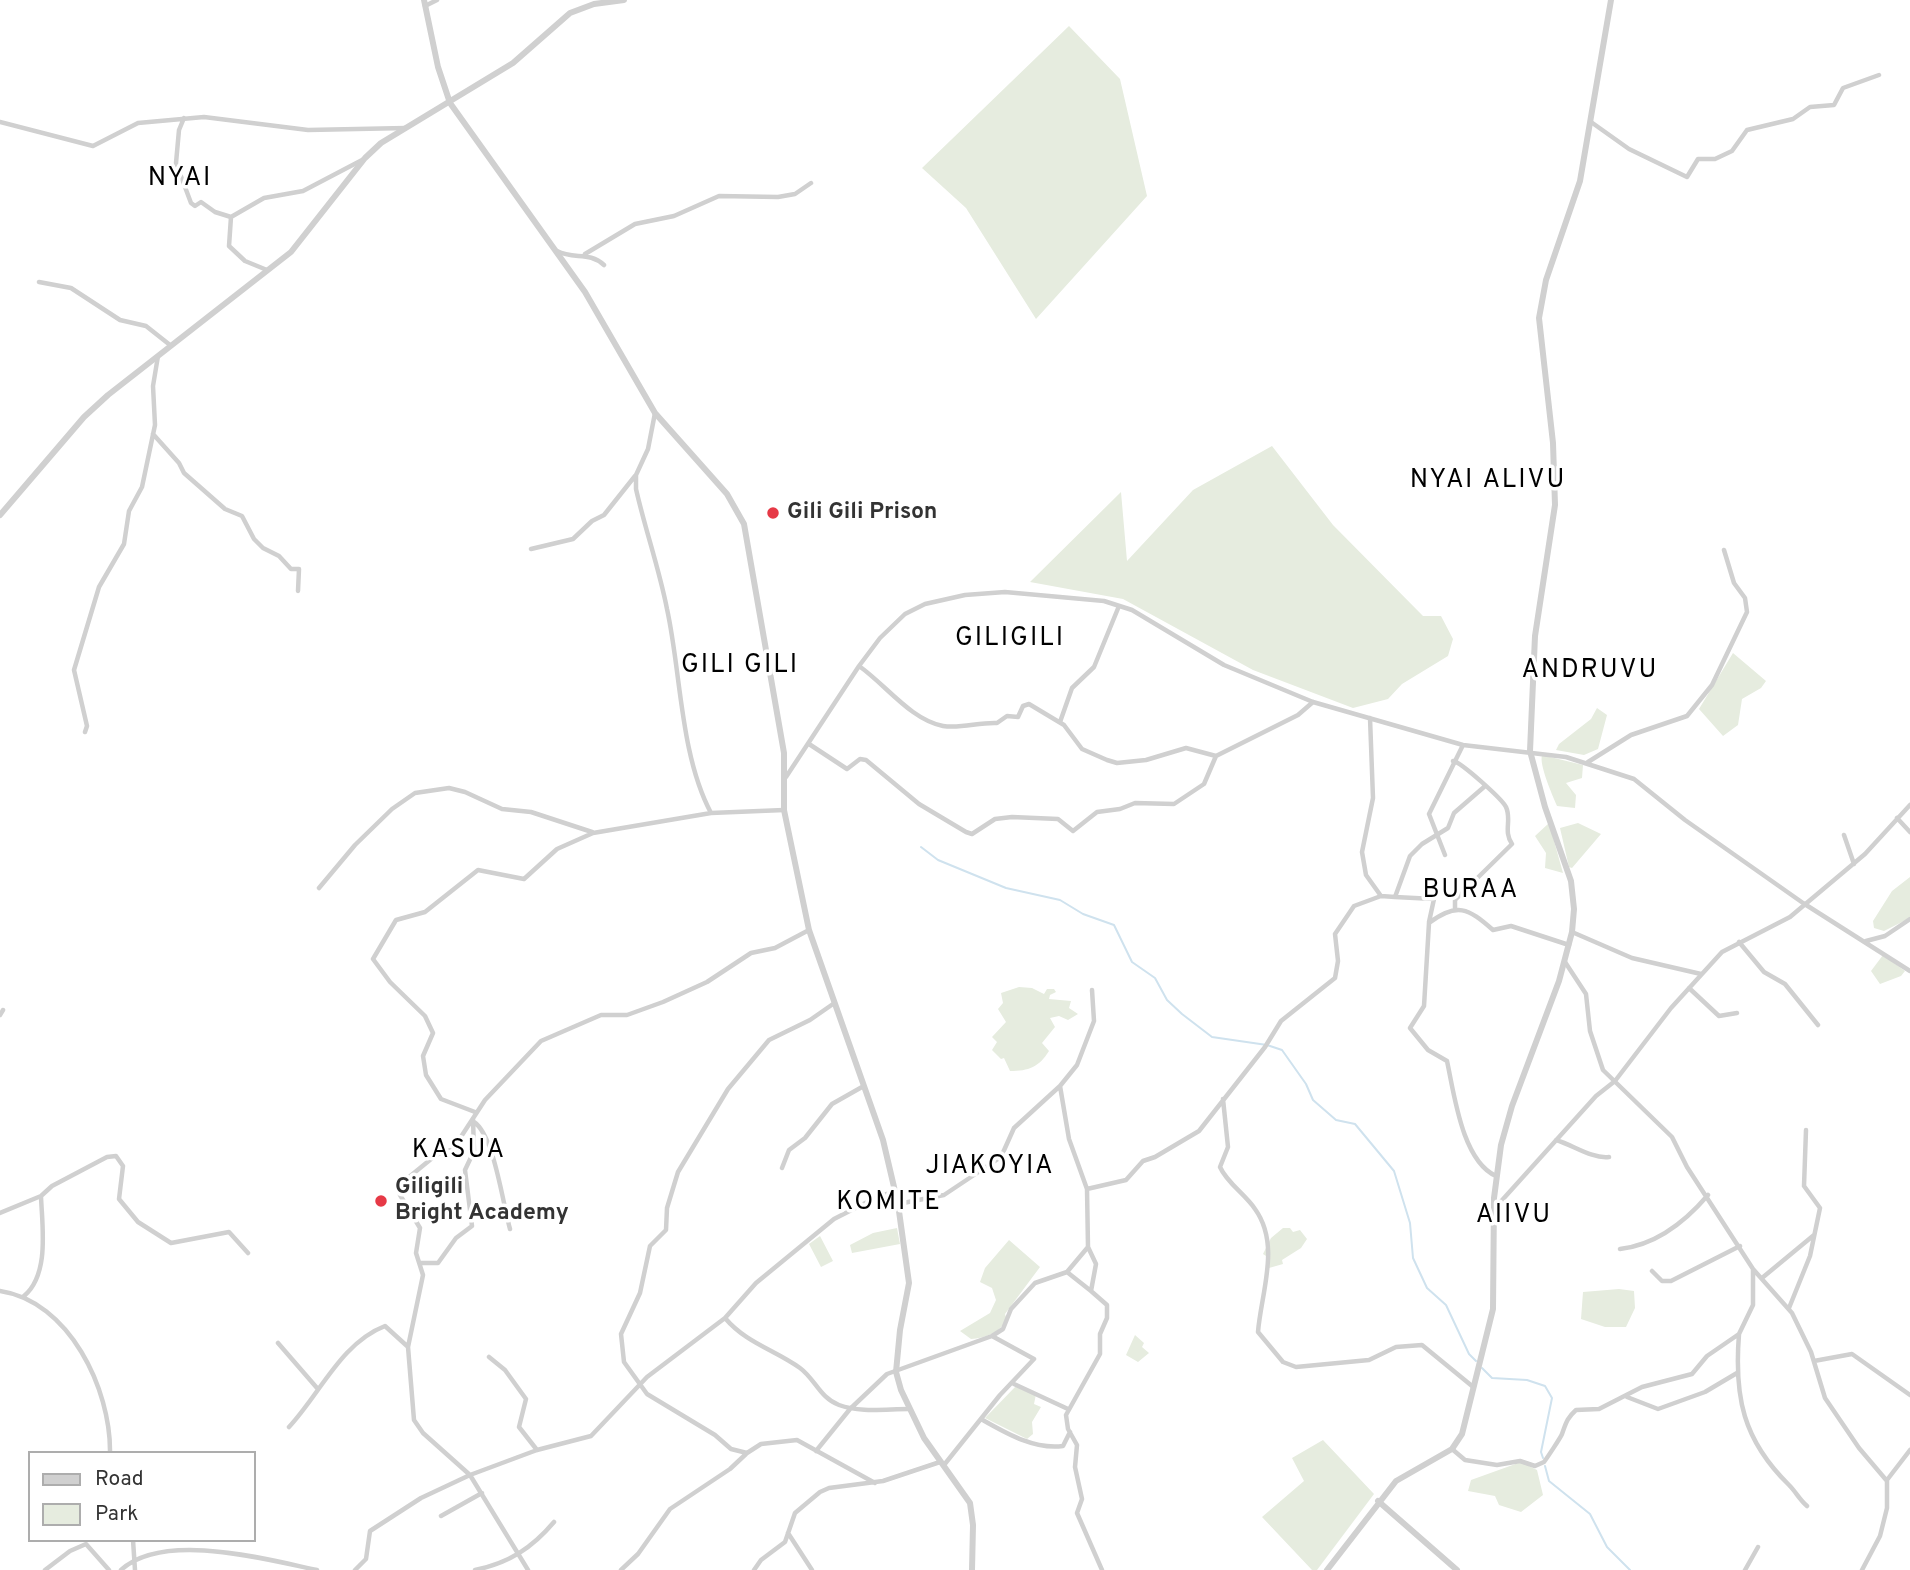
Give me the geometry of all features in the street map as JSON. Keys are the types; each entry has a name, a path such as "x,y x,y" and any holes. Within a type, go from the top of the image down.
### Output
{"street":[{"path":"437,0 425,3 438,67 450,103 585,292 654,413 727,494 744,524 786,777 784,810 809,930 833,1004 852,1049 862,1087 883,1140 898,1204 909,1283 900,1329 896,1372 909,1409 942,1464 970,1503 973,1525 972,1570"},
{"path":"184,118 179,130 176,163 191,203 194,206 201,202 215,212 232,217 264,198 303,191 365,158 407,128 513,63 570,13 594,5 624,0"},
{"path":"1326,1570 1396,1480 1452,1449 1462,1434 1493,1309 1495,1208 1501,1145 1512,1107 1565,962 1572,932 1574,909 1571,881 1545,807 1530,751 1535,636 1555,505 1553,443 1539,318 1546,280 1580,181 1611,0"},
{"path":"1591,122 1629,149 1687,177 1693,173 1698,159 1715,159 1732,151 1747,130 1793,119 1810,107 1834,105 1843,88 1879,75"},
{"path":"0,122 93,145 131,125 184,118 227,118 308,130 407,128"},
{"path":"0,515 84,417 170,345 291,252 365,158"},
{"path":"556,251 570,256 586,254 635,224 674,216 702,206 708,200 725,195 764,198 789,195 811,183"},
{"path":"232,217 229,246 245,261 268,270"},
{"path":"586,254 604,265"},
{"path":"39,282 71,288 116,318 146,326 170,345"},
{"path":"85,732 87,726 74,670 99,587 124,544 129,512 142,487 153,434 156,406 153,386 158,356"},
{"path":"531,549 573,539 592,521 604,515 636,475 648,449 654,413"},
{"path":"153,434 179,463 184,473 225,509 242,516 263,548 279,556 291,569 299,569 298,591"},
{"path":"636,475 640,504 667,608 691,749 703,799 711,813"},
{"path":"1588,762 1637,732 1688,716 1712,685 1747,612 1745,598 1734,583 1724,550"},
{"path":"786,777 859,666 893,624 925,604 965,595 1005,592 1061,595 1119,606 1154,623 1224,665 1313,702 1463,745 1530,751 1614,770 1642,784 1685,820 1803,903 1910,971"},
{"path":"1060,722 1071,699 1070,691 1094,667 1119,606"},
{"path":"859,666 916,713 940,725 954,727 978,721 998,723 1007,716 1018,717 1023,706 1029,704 1060,722 1082,749 1117,763 1151,759 1186,748 1216,756"},
{"path":"809,744 847,769 860,759 866,760 919,804 960,830 972,834 1001,817 1058,819 1071,831 1097,811 1120,809 1135,803 1174,804 1203,783 1216,756 1298,715 1313,702"},
{"path":"1370,718 1373,798 1362,852 1366,875 1381,896"},
{"path":"1445,855 1429,814 1463,745"},
{"path":"1453,761 1463,764 1484,787 1495,792 1506,807 1510,819 1507,833 1512,846 1459,895 1455,900 1455,909"},
{"path":"1395,897 1410,856 1436,834 1448,828 1454,813 1484,787"},
{"path":"319,888 355,845 392,809 415,793 427,790 449,788 465,792 502,809 531,812 593,833"},
{"path":"1495,1208 1596,1096 1615,1081 1689,988 1722,952 1779,925 1854,864 1910,805"},
{"path":"510,1229 490,1150 481,1128 474,1118 441,1098 425,1072 424,1056 433,1033 429,1023 390,982 373,959 396,920 425,912 474,872 482,870 524,879 557,849 593,833 711,813 784,810"},
{"path":"1897,818 1910,832"},
{"path":"1844,835 1854,864"},
{"path":"1087,1189 1126,1180 1143,1161 1156,1157 1199,1131 1267,1045 1281,1021 1335,978 1338,961 1335,934 1354,906 1381,896 1434,899 1429,923 1424,1006 1410,1028 1425,1047 1447,1061 1454,1098 1471,1148 1482,1166 1497,1177"},
{"path":"1429,923 1447,910 1455,909 1474,915 1493,930 1511,926 1569,945"},
{"path":"1866,941 1882,937 1910,919"},
{"path":"528,1570 470,1475 416,1424 408,1347 423,1280 416,1253 420,1228 398,1186 436,1155 453,1149 509,1073 550,1036 601,1015 627,1015 663,1002 707,982 751,953 775,948 809,930"},
{"path":"1572,932 1632,958 1701,974"},
{"path":"1739,942 1769,976 1785,984 1818,1025"},
{"path":"1565,962 1586,994 1590,1031 1600,1065 1668,1132 1753,1269 1789,1308 1814,1361 1825,1398 1859,1448 1886,1481 1888,1497 1885,1520 1877,1544 1862,1570"},
{"path":"1689,988 1719,1016 1737,1013"},
{"path":"898,1204 944,1195 979,1169 996,1162 1014,1128 1060,1086 1077,1065 1090,1032 1095,1008 1091,990"},
{"path":"747,1454 730,1449 715,1435 652,1398 639,1386 624,1362 621,1334 640,1293 650,1246 666,1230 667,1208 684,1160 709,1125 728,1088 757,1050 769,1040 810,1020 833,1004"},
{"path":"1060,1086 1069,1139 1087,1189 1088,1247 1096,1264 1091,1291"},
{"path":"782,1168 789,1150 811,1132 832,1104 862,1087"},
{"path":"1223,1098 1228,1147 1220,1167 1262,1219 1268,1272 1258,1332 1263,1340 1283,1362 1296,1367 1369,1360 1396,1348 1422,1345 1472,1386"},
{"path":"420,1263 438,1263 456,1238 472,1226 467,1210 466,1170 474,1151 474,1118"},
{"path":"1789,1308 1807,1265 1821,1209 1804,1186 1805,1130"},
{"path":"1556,1140 1579,1147 1596,1157 1609,1157"},
{"path":"0,1213 41,1196 107,1157 116,1156 123,1166 119,1199 147,1229 171,1243 189,1242 229,1232 248,1253"},
{"path":"355,1570 364,1563 368,1535 375,1526 421,1498 470,1475 537,1450 591,1436 659,1367 725,1318 756,1283 834,1219 878,1196 895,1192"},
{"path":"1620,1250 1638,1247 1662,1235 1708,1195"},
{"path":"24,1296 35,1283 39,1267 41,1196"},
{"path":"1762,1278 1815,1235"},
{"path":"1652,1271 1662,1281 1671,1281 1740,1246"},
{"path":"816,1451 850,1409 887,1374 992,1336 1003,1329 1011,1309 1035,1283 1067,1272 1088,1247"},
{"path":"1753,1269 1753,1305 1739,1334 1737,1373 1744,1418 1754,1442 1807,1506"},
{"path":"1067,1272 1108,1309 1100,1334 1101,1350 1068,1409 1067,1420 1077,1445 1075,1467 1082,1499 1077,1513 1102,1570"},
{"path":"0,1292 24,1296 56,1323 78,1348 107,1412 110,1451"},
{"path":"725,1318 750,1341 773,1350 803,1370 829,1401 850,1409 909,1409"},
{"path":"289,1427 317,1388 359,1343 382,1326 387,1327 408,1347"},
{"path":"1452,1449 1469,1460 1509,1465 1520,1461 1538,1466 1544,1462 1549,1450 1562,1435 1565,1422 1576,1410 1599,1409 1642,1387 1690,1375 1707,1356 1739,1334"},
{"path":"754,1570 761,1560 780,1548 795,1514 820,1492 829,1488 875,1483 942,1464 1034,1358 992,1336"},
{"path":"278,1343 317,1388"},
{"path":"1814,1361 1852,1354 1910,1395"},
{"path":"488,1357 505,1370 527,1399 519,1427 537,1450"},
{"path":"1627,1397 1651,1408 1661,1408 1705,1392 1737,1373"},
{"path":"1013,1383 1068,1409"},
{"path":"981,1419 1021,1440 1058,1447 1063,1446 1070,1432"},
{"path":"621,1570 638,1555 670,1509 730,1469 761,1444 793,1440 875,1483"},
{"path":"1886,1481 1910,1450"},
{"path":"441,1516 482,1493"},
{"path":"1378,1501 1457,1570"},
{"path":"475,1570 519,1554 532,1546 554,1522"},
{"path":"788,1533 811,1570"},
{"path":"133,1542 135,1570"},
{"path":"45,1570 70,1551 86,1544 109,1570"},
{"path":"1745,1570 1758,1547"},
{"path":"121,1570 136,1558 184,1548 317,1570"}],"green space":[{"path":"1069,26 1120,79 1147,196 1036,319 966,208 922,168"},
{"path":"1272,446 1333,525 1423,616 1441,616 1453,639 1448,656 1402,684 1388,699 1353,708 1253,670 1123,599 1030,582 1121,492 1127,561 1193,490"},
{"path":"1733,653 1766,681 1761,688 1742,699 1738,725 1723,736 1699,709"},
{"path":"1597,708 1607,715 1598,749 1584,755 1556,750 1559,744 1591,719"},
{"path":"1542,755 1583,765 1582,778 1566,783 1576,795 1575,808 1557,806 1544,772"},
{"path":"1549,823 1563,873 1545,868 1546,853 1535,836"},
{"path":"1578,823 1601,834 1572,868 1569,867 1560,828"},
{"path":"1910,877 1910,918 1884,931 1874,928 1873,921 1892,891"},
{"path":"1883,955 1905,971 1901,976 1880,984 1871,971"},
{"path":"1019,987 1032,988 1044,994 1047,989 1054,989 1056,992 1050,995 1049,999 1071,1001 1069,1008 1078,1014 1068,1020 1059,1016 1050,1018 1055,1027 1042,1043 1049,1051 1033,1067 1010,1071 1004,1058 1001,1059 992,1050 997,1042 992,1037 1006,1022 998,1009 1003,1003 1001,993"},
{"path":"897,1228 900,1244 852,1253 850,1245 873,1233"},
{"path":"1283,1228 1290,1228 1293,1232 1300,1230 1307,1239 1301,1248 1282,1260 1283,1264 1269,1268 1269,1258 1263,1254 1271,1238"},
{"path":"820,1236 833,1261 821,1267 809,1244"},
{"path":"1009,1240 1040,1267 1005,1314 1007,1320 1004,1325 991,1334 971,1339 960,1331 990,1313 996,1300 992,1288 980,1282 985,1268"},
{"path":"1619,1289 1634,1291 1635,1308 1626,1327 1605,1327 1581,1319 1583,1292"},
{"path":"1135,1335 1144,1343 1142,1347 1149,1353 1138,1362 1126,1355"},
{"path":"1016,1386 1036,1394 1034,1404 1041,1407 1032,1422 1033,1434 1027,1439 985,1418"},
{"path":"1323,1440 1374,1494 1317,1570 1312,1570 1262,1517 1304,1481 1292,1458"},
{"path":"1521,1462 1537,1470 1543,1495 1521,1512 1499,1505 1495,1496 1468,1491 1471,1480"}],"waterway":[{"path":"921,847 938,860 1006,888 1060,900 1083,914 1114,925 1132,962 1155,978 1167,1000 1212,1037 1267,1045 1282,1050 1306,1084 1313,1100 1336,1120 1355,1124 1394,1171 1410,1223 1413,1258 1427,1288 1446,1305 1469,1354 1476,1361"},
{"path":"1482,1368 1492,1378 1527,1380 1545,1386 1552,1398 1541,1452 1543,1458"},
{"path":"1545,1466 1549,1481 1590,1514 1607,1547 1630,1570"}],"place":[{"name":"Gili Gili Prison","path":"773,513"},
{"name":"Giligili Bright Academy","path":"381,1201"}],"district":[{"name":"NYAI","path":"180,180"},
{"name":"NYAI ALIVU","path":"1488,482"},
{"name":"GILIGILI","path":"1010,640"},
{"name":"GILI GILI","path":"740,667"},
{"name":"ANDRUVU","path":"1590,672"},
{"name":"BURAA","path":"1471,892"},
{"name":"KASUA","path":"459,1152"},
{"name":"JIAKOYIA","path":"990,1168"},
{"name":"KOMITE","path":"889,1204"},
{"name":"AIIVU","path":"1514,1217"}]}
